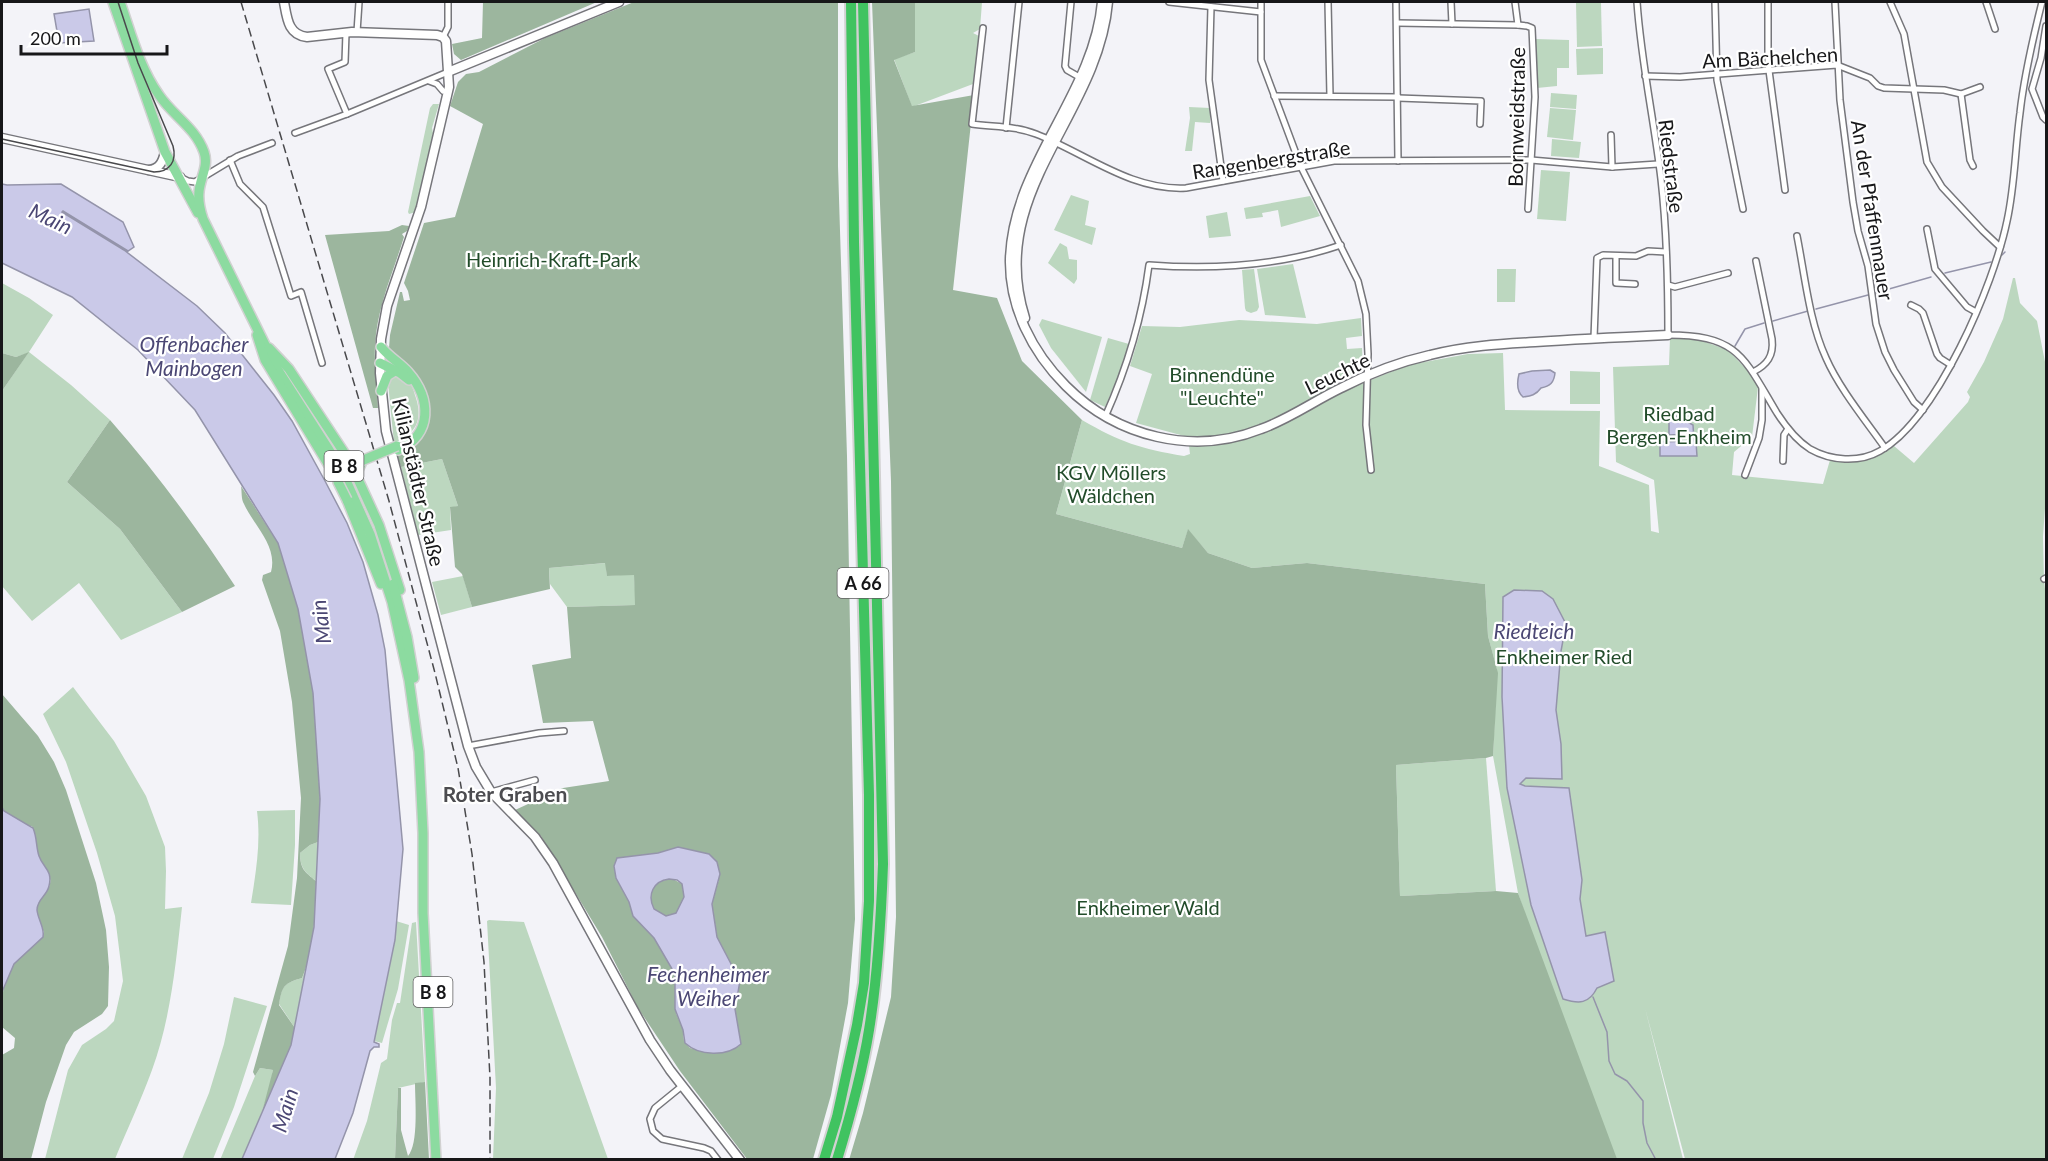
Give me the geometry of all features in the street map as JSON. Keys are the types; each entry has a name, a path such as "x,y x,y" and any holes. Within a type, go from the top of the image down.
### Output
{"highway":[{"name":"A 66","path":"824,1160 837,1117 857,1025 864,983 869,901 869,795 854,242 851,2"},
{"name":"A 66","path":"837,1160 849,1119 869,1030 879,948 882,874 863,2"}],"main road":[{"name":"B 8","path":"113,2 165,152 203,219 281,375 336,462 355,499 383,572 412,699 419,752 423,833 423,913 436,1160"},
{"path":"120,2 147,77 169,109 196,134 206,156"},
{"path":"152,115 151,108 154,104 169,109"},
{"name":"B 8","path":"203,219 198,200 206,156"},
{"path":"255,326 260,349 330,467 341,470 410,444 423,425 425,414 418,387 409,373 380,363"},
{"name":"B 8","path":"266,345 331,442 361,500 393,585 407,637 422,729 429,824 429,916 442,1160"},
{"path":"266,345 285,364 345,454 361,462"},
{"path":"381,347 397,368"},
{"path":"381,391 388,375 397,368"},
{"path":"330,467 342,464 345,454"},
{"path":"361,462 357,477 386,544 404,605 407,637"},
{"path":"341,470 338,478 339,484 398,630"}],"street":[{"path":"284,2 290,27 300,36 357,32 444,37"},
{"path":"357,32 359,2"},
{"path":"446,89 448,56 444,37 448,27 448,2"},
{"path":"295,133 429,81 619,2"},
{"path":"1006,128 1019,2"},
{"path":"1071,2 1065,66 1067,70 1083,78"},
{"name":"Leuchte","path":"1083,78 1097,39 1102,2"},
{"name":"Leuchte","path":"1108,2 1102,39 1032,187 1018,232 1013,258 1018,290 1030,336 1044,361 1060,381 1105,417 1127,428 1160,438 1189,442 1223,440 1273,425 1367,375 1446,351 1508,344 1668,335"},
{"path":"1169,2 1261,12"},
{"path":"1261,2 1261,60 1301,167 1358,281 1366,314 1366,425 1371,470"},
{"path":"1328,2 1330,96"},
{"path":"1396,2 1398,161"},
{"path":"1451,2 1452,24"},
{"name":"Bornweidstraße","path":"1515,2 1518,25 1530,27 1532,31 1535,97 1528,209"},
{"name":"Riedstraße","path":"1637,2 1658,164 1668,285 1668,335"},
{"path":"1715,2 1717,73 1743,209"},
{"path":"1768,2 1768,69 1785,190"},
{"name":"An der Pfaffenmauer","path":"1835,2 1840,100 1854,211 1869,266 1876,324 1890,362 1914,402 1923,410"},
{"path":"1890,2 1904,34 1923,148 1932,173 1942,187 2000,247"},
{"path":"1986,2 1995,30"},
{"path":"1668,335 1697,336 1719,342 1735,351 1753,372 1788,429 1805,446 1832,458 1859,458 1870,455 1885,448 1906,430 1923,410 1951,365 1976,312 2000,247 2008,220 2024,91 2043,4"},
{"path":"1211,7 1209,80 1223,181"},
{"path":"1397,23 1518,25"},
{"path":"2046,26 2044,57 2032,89 2046,120"},
{"name":"Rangenbergstraße","path":"982,28 972,124 1030,132 1130,178 1151,185 1178,188 1334,161 1531,160 1612,167 1658,164"},
{"path":"346,33 345,63 328,69 347,114"},
{"path":"448,56 455,62 465,65"},
{"path":"2030,59 2044,57"},
{"path":"446,89 465,65"},
{"name":"Am Bächelchen","path":"1645,76 1680,76 1839,66 1870,78 1881,88 1914,91 1944,90 1961,94 1980,87"},
{"path":"429,81 446,89"},
{"name":"Kilianstädter Straße","path":"446,89 423,202 391,291 385,316 380,363 386,431 468,746 476,767 492,792 535,837 553,863 650,1040 682,1086 740,1160"},
{"path":"1961,94 1970,160 1973,166"},
{"path":"1274,96 1480,100 1480,124"},
{"path":"1611,135 1612,167"},
{"path":"2,138 180,177 192,182 249,150 272,142"},
{"path":"140,169 157,168 165,152"},
{"path":"206,156 211,163 220,165"},
{"path":"230,160 240,184 262,207 291,296 301,292 322,363"},
{"path":"1926,229 1935,269 1968,307 1976,312"},
{"path":"1797,236 1817,333 1825,356 1885,448"},
{"path":"1105,417 1126,368 1140,322 1149,265 1196,268 1248,266 1312,255 1341,245"},
{"path":"1594,338 1596,260 1600,256 1636,256 1648,251 1666,252"},
{"path":"1616,256 1616,284 1635,284"},
{"path":"1753,372 1762,368 1769,360 1773,344 1756,261"},
{"path":"1668,285 1675,286 1728,273"},
{"path":"1911,305 1922,311 1937,354 1951,365"},
{"path":"1745,475 1760,438 1762,387"},
{"path":"1783,460 1784,435 1788,429"},
{"path":"468,746 564,730"},
{"path":"492,792 535,780"},
{"path":"682,1086 655,1108 650,1119 653,1131 662,1139 711,1151 718,1160"}],"green space":[{"path":"483,2 597,2 461,60 454,54 452,44 482,38"},
{"name":"Heinrich-Kraft-Park","path":"634,2 838,2 838,166 847,456 855,919 848,1003 831,1095 813,1159 747,1159 680,1071 638,1008 602,937 541,836 515,810 563,788 609,781 593,721 543,723 532,665 571,658 567,607 635,605 634,575 607,576 605,563 549,568 550,589 472,607 462,574 455,567 450,507 458,506 442,459 401,467 397,455 417,441 428,407 389,348 400,292 402,292 404,301 410,300 404,283 424,223 455,217 483,124 450,106 458,82 466,74 479,72 545,38","holes":["678,847 709,854 719,879 712,904 717,937 740,981 735,1009 739,1046 724,1052 712,1053 690,1048 684,1041 683,1030 676,1013 675,974 654,938 633,916 629,902 616,878 614,866 617,858 658,853"]},
{"name":"Enkheimer Wald","path":"872,2 915,2 915,52 894,60 912,106 974,95 953,290 997,298 1022,361 1082,420 1056,514 1182,548 1188,529 1208,553 1252,568 1307,563 1485,584 1488,636 1498,673 1493,756 1396,765 1400,896 1496,891 1518,893 1617,1159 849,1160 863,1113 891,997 896,917 891,481"},
{"path":"915,2 982,2 980,29 973,33 979,36 973,84 912,107 894,59 915,52"},
{"path":"1576,3 1601,3 1602,46 1577,47"},
{"path":"1535,39 1569,40 1569,68 1557,68 1557,86 1537,88"},
{"path":"1603,48 1603,74 1577,75 1576,49"},
{"path":"1551,93 1577,95 1576,109 1550,107"},
{"path":"433,104 439,104 432,128 433,133 416,212 409,214 430,108"},
{"path":"1189,107 1210,108 1210,123 1195,122 1192,151 1185,151 1190,118"},
{"path":"1550,108 1576,110 1573,140 1547,137"},
{"path":"1552,139 1581,142 1579,158 1551,156"},
{"path":"1541,170 1570,172 1566,221 1537,219"},
{"path":"1071,195 1089,201 1085,225 1096,228 1092,245 1054,230"},
{"path":"1310,196 1320,216 1281,227 1278,210 1262,213 1263,217 1246,219 1244,208"},
{"path":"1227,212 1231,236 1209,238 1206,216"},
{"path":"402,225 409,226 402,234 404,237 382,304 376,332 378,408 373,408 325,235 389,231"},
{"path":"1060,243 1067,247 1069,259 1077,260 1077,279 1074,284 1048,263"},
{"path":"1293,264 1306,318 1265,315 1257,269"},
{"path":"1254,269 1259,307 1257,311 1251,313 1245,308 1242,270"},
{"path":"1497,269 1516,269 1515,302 1497,302"},
{"path":"2013,278 2015,278 2020,303 2037,321 2046,367 2046,494 2043,537 2046,599 2046,1159 1685,1159 1645,1008 1683,1159 1595,1159 1518,893 1493,756 1497,670 1488,636 1485,584 1307,563 1252,568 1208,553 1188,530 1182,548 1056,514 1082,420 1108,434 1155,451 1184,456 1190,454 1188,437 1136,423 1152,374 1130,366 1142,326 1180,327 1239,320 1317,324 1361,318 1362,336 1346,338 1347,349 1362,348 1363,370 1335,383 1336,394 1408,365 1468,354 1503,353 1505,410 1600,411 1599,466 1649,485 1651,531 1659,533 1654,480 1616,462 1613,367 1669,365 1670,338 1697,339 1728,350 1751,374 1758,387 1752,437 1734,452 1732,475 1823,484 1830,460 1864,460 1879,455 1894,446 1914,463 1968,402 1970,397 1967,392 1984,362 2003,319"},
{"path":"2,283 53,315 29,352 110,420 67,482 120,529 182,612 121,640 79,583 32,621 2,586 2,391 28,353 16,357 2,353"},
{"path":"1042,319 1102,337 1086,392 1051,348 1039,325"},
{"path":"1108,338 1129,344 1122,368 1105,407 1090,400"},
{"path":"29,352 2,391 2,353 16,357"},
{"name":"Riedbad Bergen-Enkheim","path":"1570,371 1600,372 1600,404 1570,404"},
{"path":"395,374 408,380 411,384 419,413 412,431 394,443 388,383"},
{"path":"110,420 175,501 235,586 182,612 120,529 67,482"},
{"path":"442,459 458,506 450,508 451,530 418,535 401,467"},
{"path":"241,486 278,543 298,609 313,693 320,799 318,842 300,853 304,870 316,881 315,918 310,955 302,978 285,986 281,993 279,1005 295,1028 291,1045 261,1116 273,1070 260,1068 255,1076 253,1072 288,946 297,878 301,798 292,702 280,631 262,580 263,575 271,572 271,554 264,536 243,502"},
{"path":"606,563 607,576 634,574 636,605 567,607 550,584 549,568"},
{"path":"463,576 472,607 441,615 432,582"},
{"path":"73,687 114,741 146,796 165,847 165,909 182,907 172,990 164,1030 148,1081 115,1159 45,1159 68,1070 82,1045 114,1021 123,981 115,916 97,853 66,762 43,714"},
{"path":"2,694 38,736 54,762 66,790 96,883 106,930 109,967 108,1006 102,1014 74,1032 66,1045 46,1102 31,1159 2,1159 2,1055 14,1048 15,1038 2,1027 2,998 6,979 14,962 36,944 44,932 37,912 37,904 47,891 50,879 38,854 32,826 27,826 4,811 2,807"},
{"path":"1486,758 1496,891 1400,896 1396,765"},
{"path":"295,810 291,905 251,903 258,846 257,811"},
{"path":"318,842 316,881 304,869 300,853"},
{"path":"673,879 682,884 684,897 676,913 666,916 654,909 651,894 659,881"},
{"path":"396,921 409,925 398,989 382,1043 374,1041 395,940"},
{"path":"487,921 524,922 608,1159 493,1159 496,1088"},
{"path":"416,922 425,1082 398,1088 395,1159 353,1160 367,1121 381,1063 387,1059 392,1020 397,1003 400,1003 412,923"},
{"path":"305,971 295,1028 279,1004 285,986 302,978"},
{"path":"234,997 267,1006 234,1107 213,1159 182,1159 209,1093 224,1044"},
{"path":"260,1068 273,1070 264,1105 252,1137 242,1159 220,1160 255,1076"},
{"path":"425,1082 429,1159 395,1159 398,1088 401,1088 401,1130 408,1156 414,1142 415,1132 415,1083"}],"water":[{"path":"89,9 94,41 59,43 54,14"},
{"path":"2,184 61,184 123,222 134,247 128,251 62,212 124,250 197,306 225,333 292,421 347,523 363,562 385,650 403,849 395,940 374,1042 379,1044 379,1047 374,1047 370,1051 353,1113 335,1159 242,1159 291,1045 314,927 320,799 313,693 298,609 278,543 195,410 138,350 72,297 2,263"},
{"path":"1550,370 1555,373 1551,384 1541,388 1533,395 1523,397 1521,395 1518,386 1519,374"},
{"path":"1677,416 1693,425 1697,456 1660,456 1660,442 1690,441 1689,434 1669,435 1669,420"},
{"name":"Riedteich","path":"1514,590 1542,591 1553,599 1566,624 1561,651 1556,710 1561,744 1562,779 1526,778 1520,784 1569,788 1582,880 1580,899 1586,936 1605,932 1614,981 1597,988 1591,997 1583,1001 1574,1002 1563,999 1531,905 1507,788 1502,697 1503,597"},
{"path":"2,807 4,811 33,828 39,856 49,873 50,881 48,889 37,906 43,937 14,964 2,992"},
{"name":"Fechenheimer Weiher","path":"678,847 709,854 717,862 720,874 712,904 717,937 740,981 735,1009 741,1044 728,1051 705,1052 685,1043 675,1009 675,974 654,938 633,916 629,902 616,878 614,866 617,858 658,853","holes":["663,880 677,880 682,884 684,897 676,913 666,916 654,909 651,894 655,886"]}],"waterway":[{"path":"2002,255 2005,252"},
{"path":"1945,273 1991,262"},
{"path":"1875,293 1931,277"},
{"path":"1816,309 1868,295"},
{"path":"1773,321 1808,311"},
{"path":"1735,346 1745,329 1764,323"},
{"path":"1593,997 1607,1032 1609,1061 1615,1074 1627,1081 1643,1101 1643,1123 1647,1143 1656,1160"}],"tram line":[{"path":"2,139 154,172 164,170 171,165 174,156 173,146 138,63 118,2"}],"railway":[{"path":"241,2 389,501 458,768 472,854 484,962 490,1078 490,1160"}],"district":[{"name":"Roter Graben","path":"505,793"}],"water label":[{"name":"Main","path":"51,218"},
{"name":"Offenbacher Mainbogen","path":"194,355"},
{"name":"Main","path":"320,622"},
{"name":"Main","path":"284,1110"}],"park label":[{"name":"Binnendüne \"Leuchte\"","path":"1222,386"},
{"name":"KGV Möllers Wäldchen","path":"1111,484"},
{"name":"Enkheimer Ried","path":"1564,656"}]}
